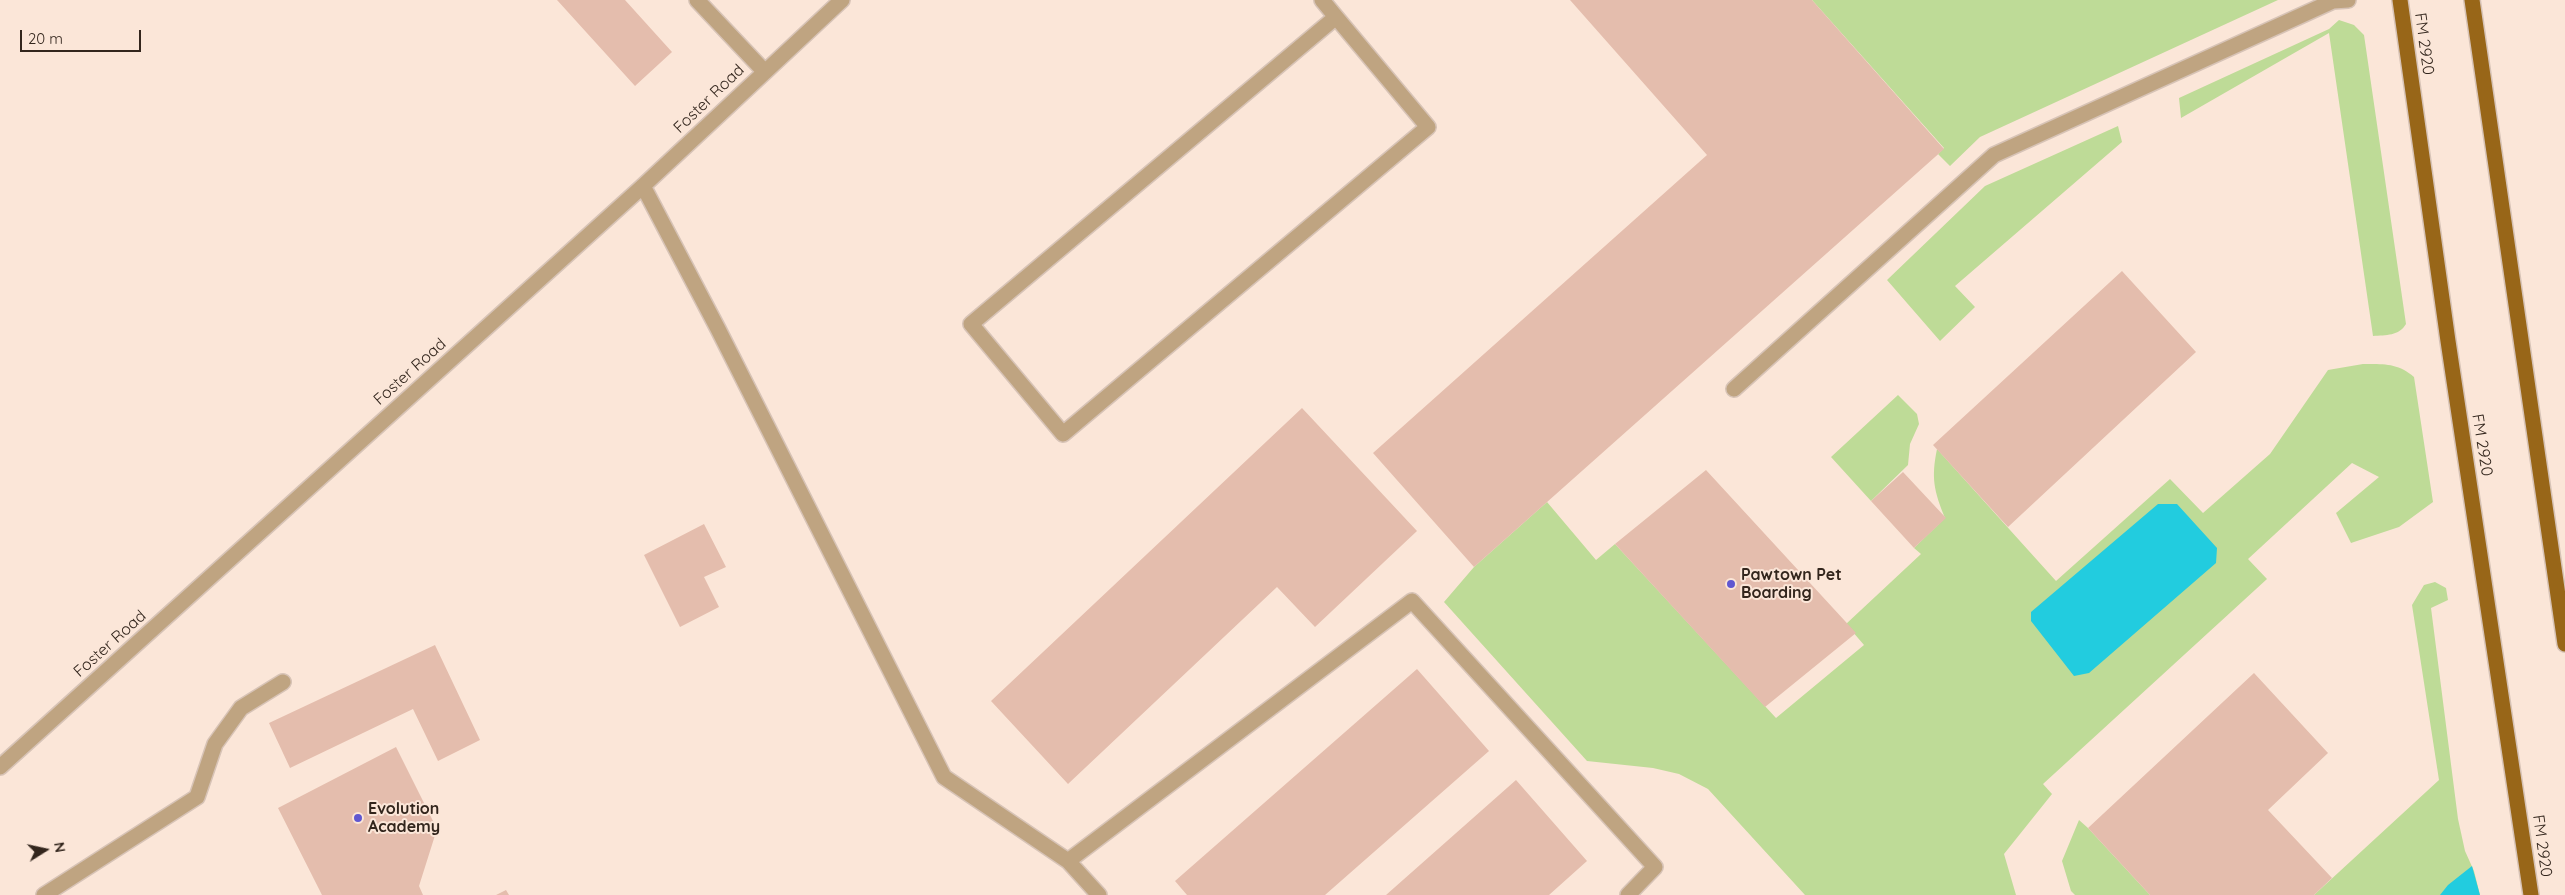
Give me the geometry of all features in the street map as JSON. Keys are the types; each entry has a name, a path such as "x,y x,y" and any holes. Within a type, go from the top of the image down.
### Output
{"main road":[{"name":"FM 2920","path":"2400,0 2531,895"},
{"path":"2472,0 2565,644"}],"street":[{"path":"697,0 764,70"},
{"name":"Foster Road","path":"0,767 643,186 764,70 842,0"},
{"path":"1322,0 1428,127 1063,434 971,324 1336,17"},
{"path":"1734,389 1994,155 2333,1 2348,0"},
{"path":"643,186 718,329 944,777 1068,861 1099,895"},
{"path":"1068,861 1412,601 1655,867 1628,895"},
{"path":"44,895 197,797 215,744 241,708 283,682"}],"green space":[{"path":"1812,0 2278,0 1980,137 1950,166 1938,154 1944,148"},
{"path":"2339,20 2354,25 2364,35 2406,324 2400,331 2387,335 2373,336 2329,33 2181,118 2179,98 2329,29"},
{"path":"2118,126 2122,142 1955,286 1975,307 1940,341 1887,280 1985,186"},
{"path":"2363,364 2384,364 2396,367 2414,377 2433,502 2399,527 2351,543 2336,513 2379,477 2352,463 2248,559 2267,579 2043,784 2052,794 2004,854 2016,895 1805,895 1708,789 1679,774 1653,768 1587,761 1444,602 1474,567 1547,502 1596,560 1615,544 1776,718 1864,645 1846,624 1921,554 1914,548 1945,518 1938,500 1934,476 1937,449 2056,581 2170,479 2203,513 2270,454 2328,370"},
{"path":"1898,395 1917,414 1919,424 1910,444 1908,465 1871,501 1831,457"},
{"path":"2435,582 2446,588 2448,600 2431,608 2458,819 2465,851 2474,871 2480,895 2314,895 2439,780 2412,605 2424,585"},
{"path":"2079,820 2150,895 2075,895 2071,891 2062,861"}],"water":[{"path":"2158,504 2177,504 2217,548 2216,563 2089,673 2074,676 2031,621 2031,612"},
{"path":"2472,866 2480,895 2440,895 2448,885"}],"building":[{"path":"557,0 625,0 672,52 635,86"},
{"path":"1570,0 1812,0 1944,149 1474,567 1373,453 1707,155"},
{"path":"2122,271 2196,352 2008,527 1933,445"},
{"path":"1302,408 1417,531 1315,627 1277,587 1068,784 991,701"},
{"name":"Pawtown Pet Boarding","path":"1706,470 1856,633 1765,707 1615,544"},
{"path":"1903,472 1946,518 1914,548 1871,501"},
{"path":"704,524 726,567 704,577 719,607 680,627 644,555"},
{"path":"435,645 480,740 438,761 413,709 290,768 269,723"},
{"path":"1417,669 1489,751 1325,895 1187,895 1175,881"},
{"path":"2254,673 2328,753 2268,810 2332,878 2314,895 2150,895 2088,828"},
{"name":"Evolution Academy","path":"396,747 437,829 419,886 423,895 322,895 278,808"},
{"path":"1516,780 1587,861 1549,895 1386,895"},
{"path":"506,890 509,895 496,895"}],"place":[{"name":"Pawtown Pet Boarding","path":"1731,584"},
{"name":"Evolution Academy","path":"358,818"}]}
